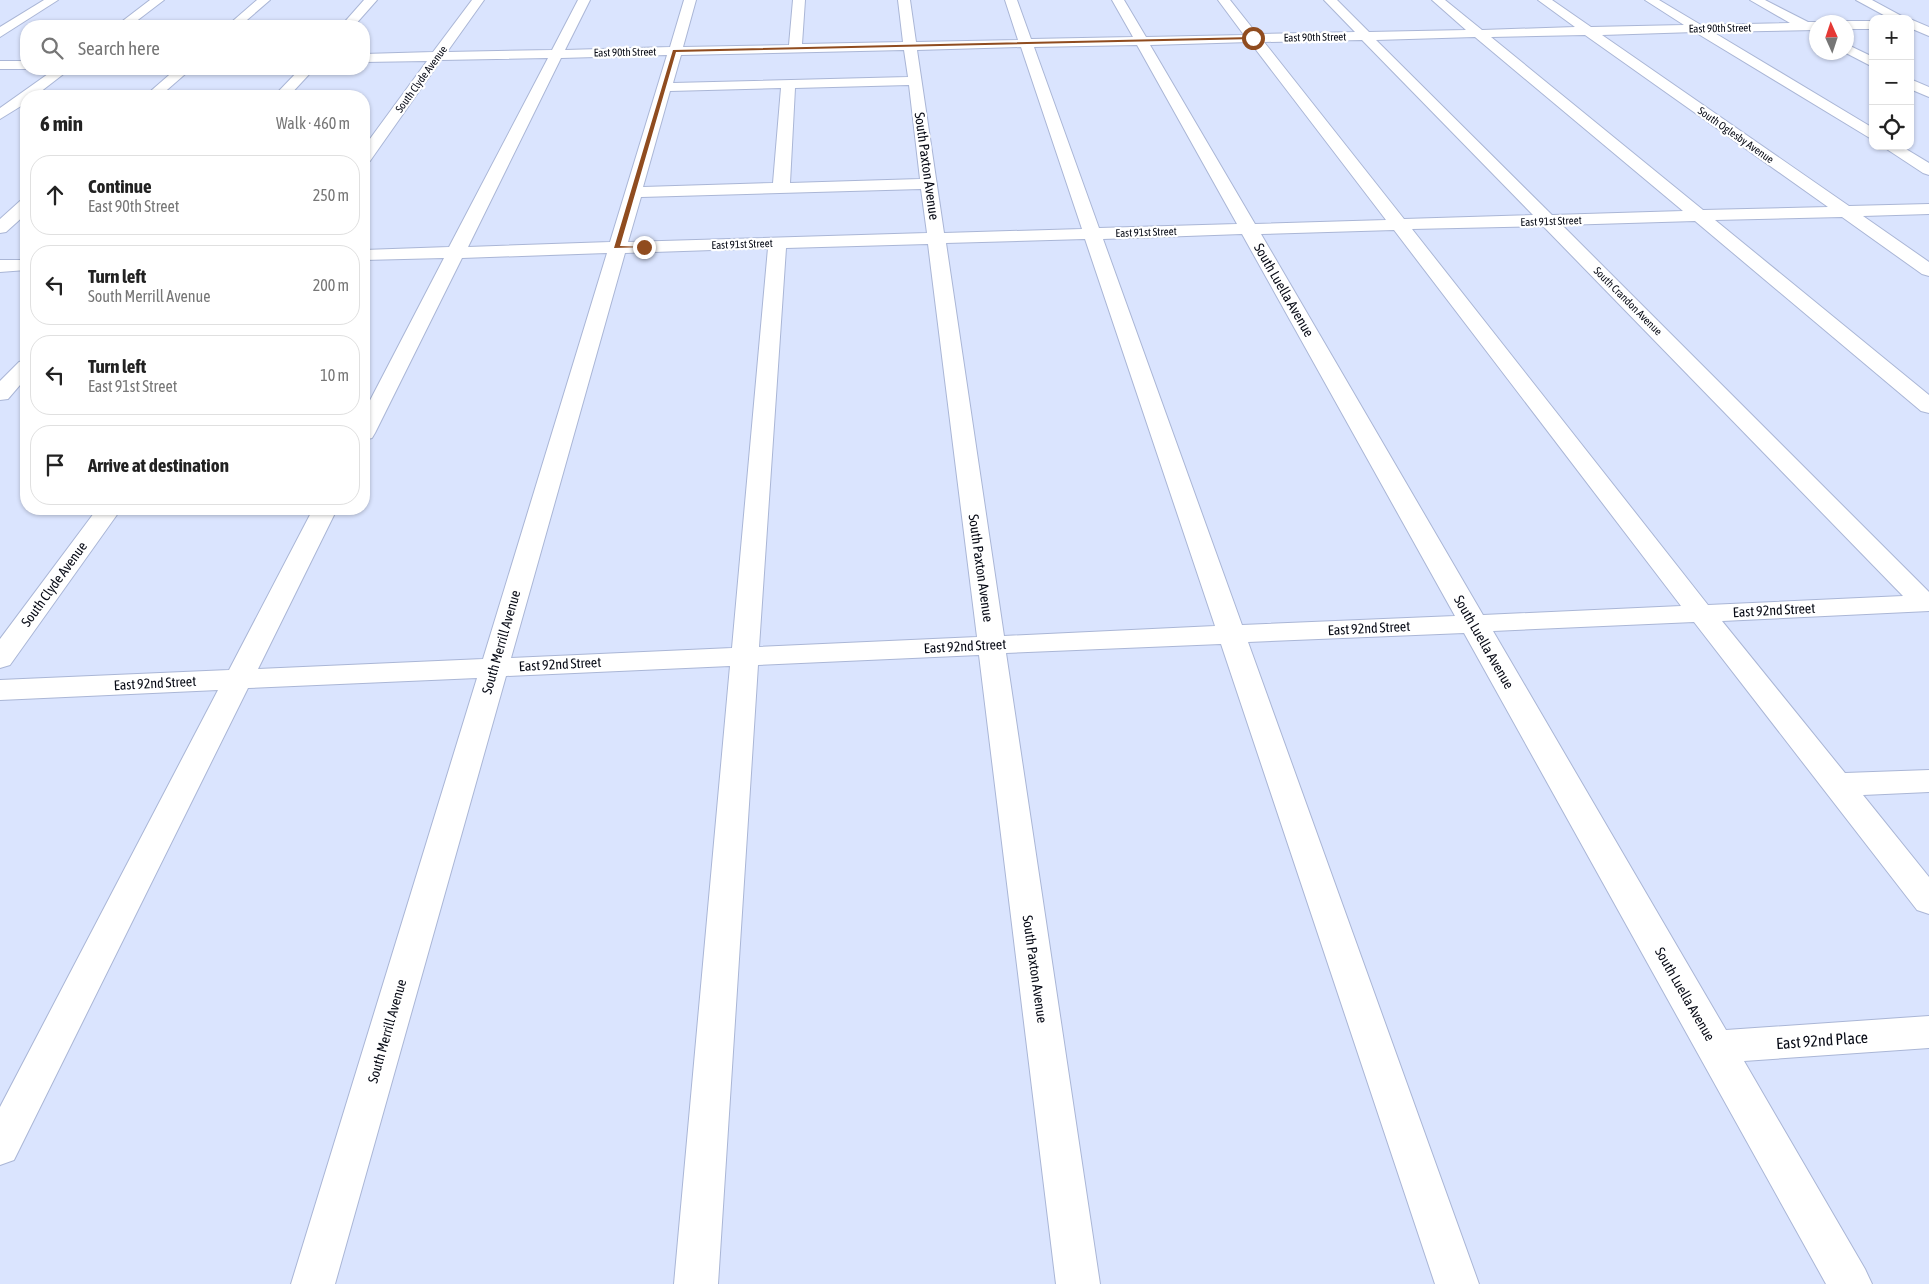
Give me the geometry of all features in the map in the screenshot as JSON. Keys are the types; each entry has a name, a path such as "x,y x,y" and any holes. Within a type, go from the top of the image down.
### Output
{"street":[{"path":"20,20 52,0"},
{"path":"130,20 158,0"},
{"path":"240,20 264,0"},
{"path":"353,20 371,0"},
{"name":"South Clyde Avenue","path":"370,150 478,0"},
{"path":"370,421 584,0"},
{"name":"South Merrill Avenue","path":"313,1284 690,0"},
{"path":"795,48 799,0"},
{"name":"South Paxton Avenue","path":"904,0 1078,1284"},
{"path":"1012,0 1457,1284"},
{"name":"South Luella Avenue","path":"1118,0 1850,1284"},
{"path":"1224,0 1701,613 1929,901"},
{"name":"South Crandon Avenue","path":"1330,0 1927,603"},
{"path":"1438,0 1929,406"},
{"name":"South Oglesby Avenue","path":"1544,0 1929,270"},
{"path":"1651,0 1869,134"},
{"path":"1756,0 1809,26"},
{"path":"1862,0 1893,15"},
{"path":"0,33 20,20"},
{"path":"1914,23 1929,24"},
{"path":"1854,26 1869,25"},
{"path":"1914,25 1929,32"},
{"name":"East 90th Street","path":"370,58 1588,31 1809,28"},
{"path":"1854,52 1869,61"},
{"path":"0,66 20,65"},
{"path":"34,90 55,75"},
{"path":"159,90 177,75"},
{"path":"287,90 301,75"},
{"path":"664,87 915,81"},
{"path":"781,188 788,84"},
{"path":"1914,85 1929,93"},
{"path":"0,115 20,100"},
{"path":"1896,150 1929,170"},
{"path":"634,192 929,184"},
{"path":"0,228 20,210"},
{"name":"East 91st Street","path":"370,255 1929,210"},
{"path":"696,1284 777,243"},
{"path":"0,266 20,265"},
{"path":"0,394 20,372"},
{"name":"South Clyde Avenue","path":"0,659 105,515"},
{"path":"0,1147 322,515"},
{"name":"East 92nd Street","path":"0,690 1927,603"},
{"path":"1837,785 1929,781"},
{"name":"East 92nd Place","path":"1715,1047 1929,1032"}],"route":[{"path":"644,247 617,248 675,51 1253,38"}]}
